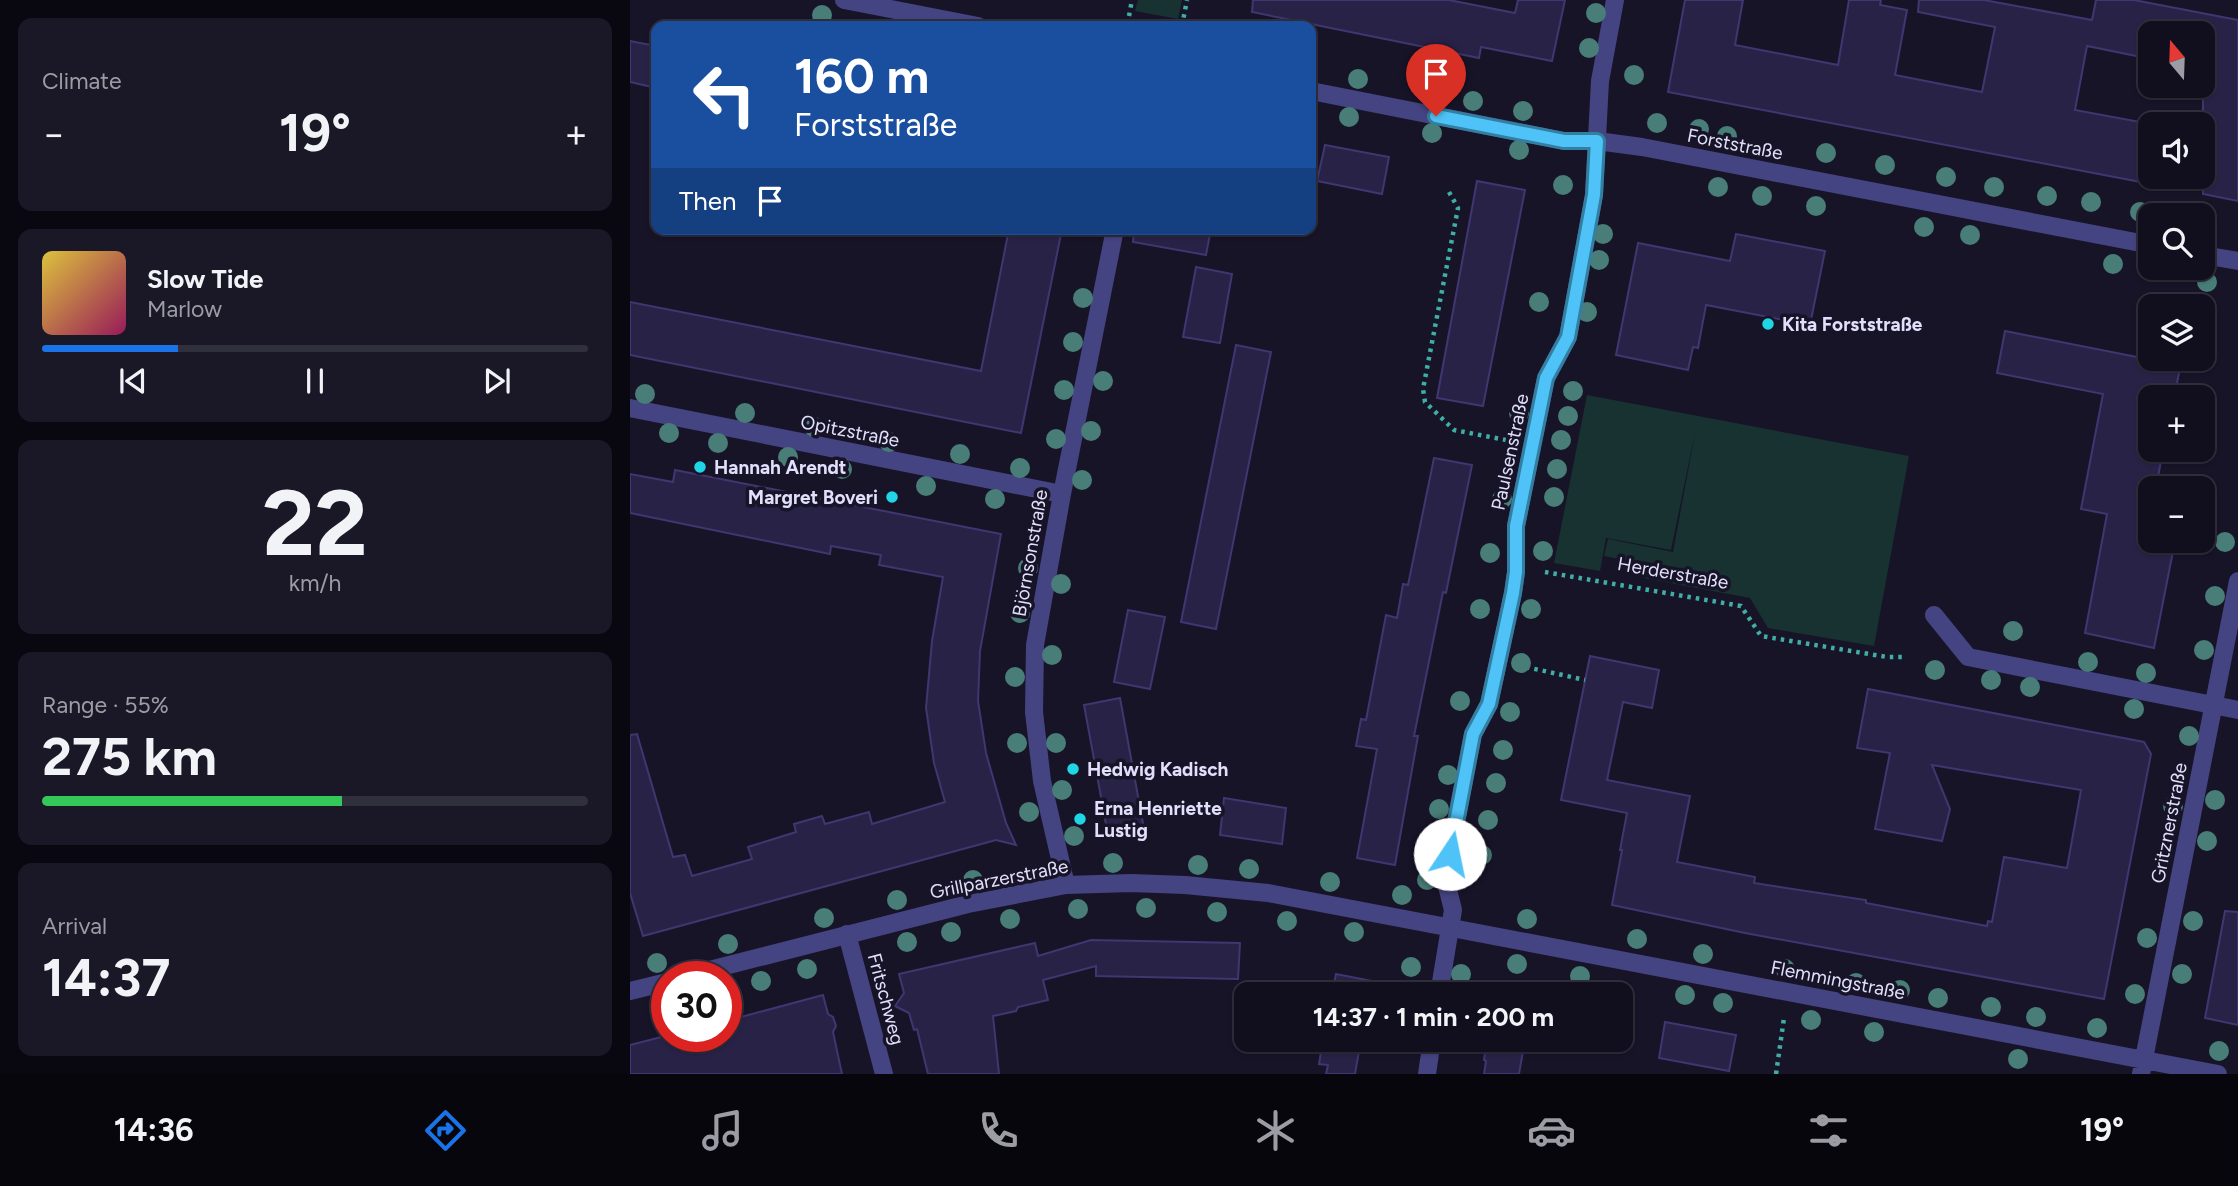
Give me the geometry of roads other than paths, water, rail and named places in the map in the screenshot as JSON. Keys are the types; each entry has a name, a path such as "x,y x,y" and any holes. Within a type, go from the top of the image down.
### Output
{"street":[{"path":"844,0 952,21"},
{"name":"Paulsenstraße","path":"1441,982 1453,910 1445,878 1473,734 1489,704 1513,593 1516,526 1546,378 1568,337 1594,195 1600,81 1615,0"},
{"name":"Forststraße","path":"1316,92 1564,141 1597,141 1642,147 2138,242"},
{"name":"Björnsonstraße","path":"1066,885 1042,781 1034,712 1035,645 1114,235"},
{"path":"2215,257 2238,261"},
{"name":"Opitzstraße","path":"630,408 1062,494"},
{"name":"Gritznerstraße","path":"2143,1067 2238,581"},
{"path":"1934,615 1968,657 2238,710"},
{"name":"Grillparzerstraße","path":"742,961 968,904 1066,885 1131,883 1268,892 1450,928"},
{"name":"Flemmingstraße","path":"1450,928 2143,1067 2218,1074"},
{"name":"Fritschweg","path":"847,934 884,1074"},
{"path":"630,992 651,986"},
{"path":"1427,1074 1430,1052"}],"place":[{"name":"Kita Forststraße","path":"1768,324"},
{"name":"Hannah Arendt","path":"700,467"},
{"name":"Margret Boveri","path":"892,497"},
{"name":"Hedwig Kadisch","path":"1073,769"},
{"name":"Erna Henriette Lustig","path":"1080,819"}]}
